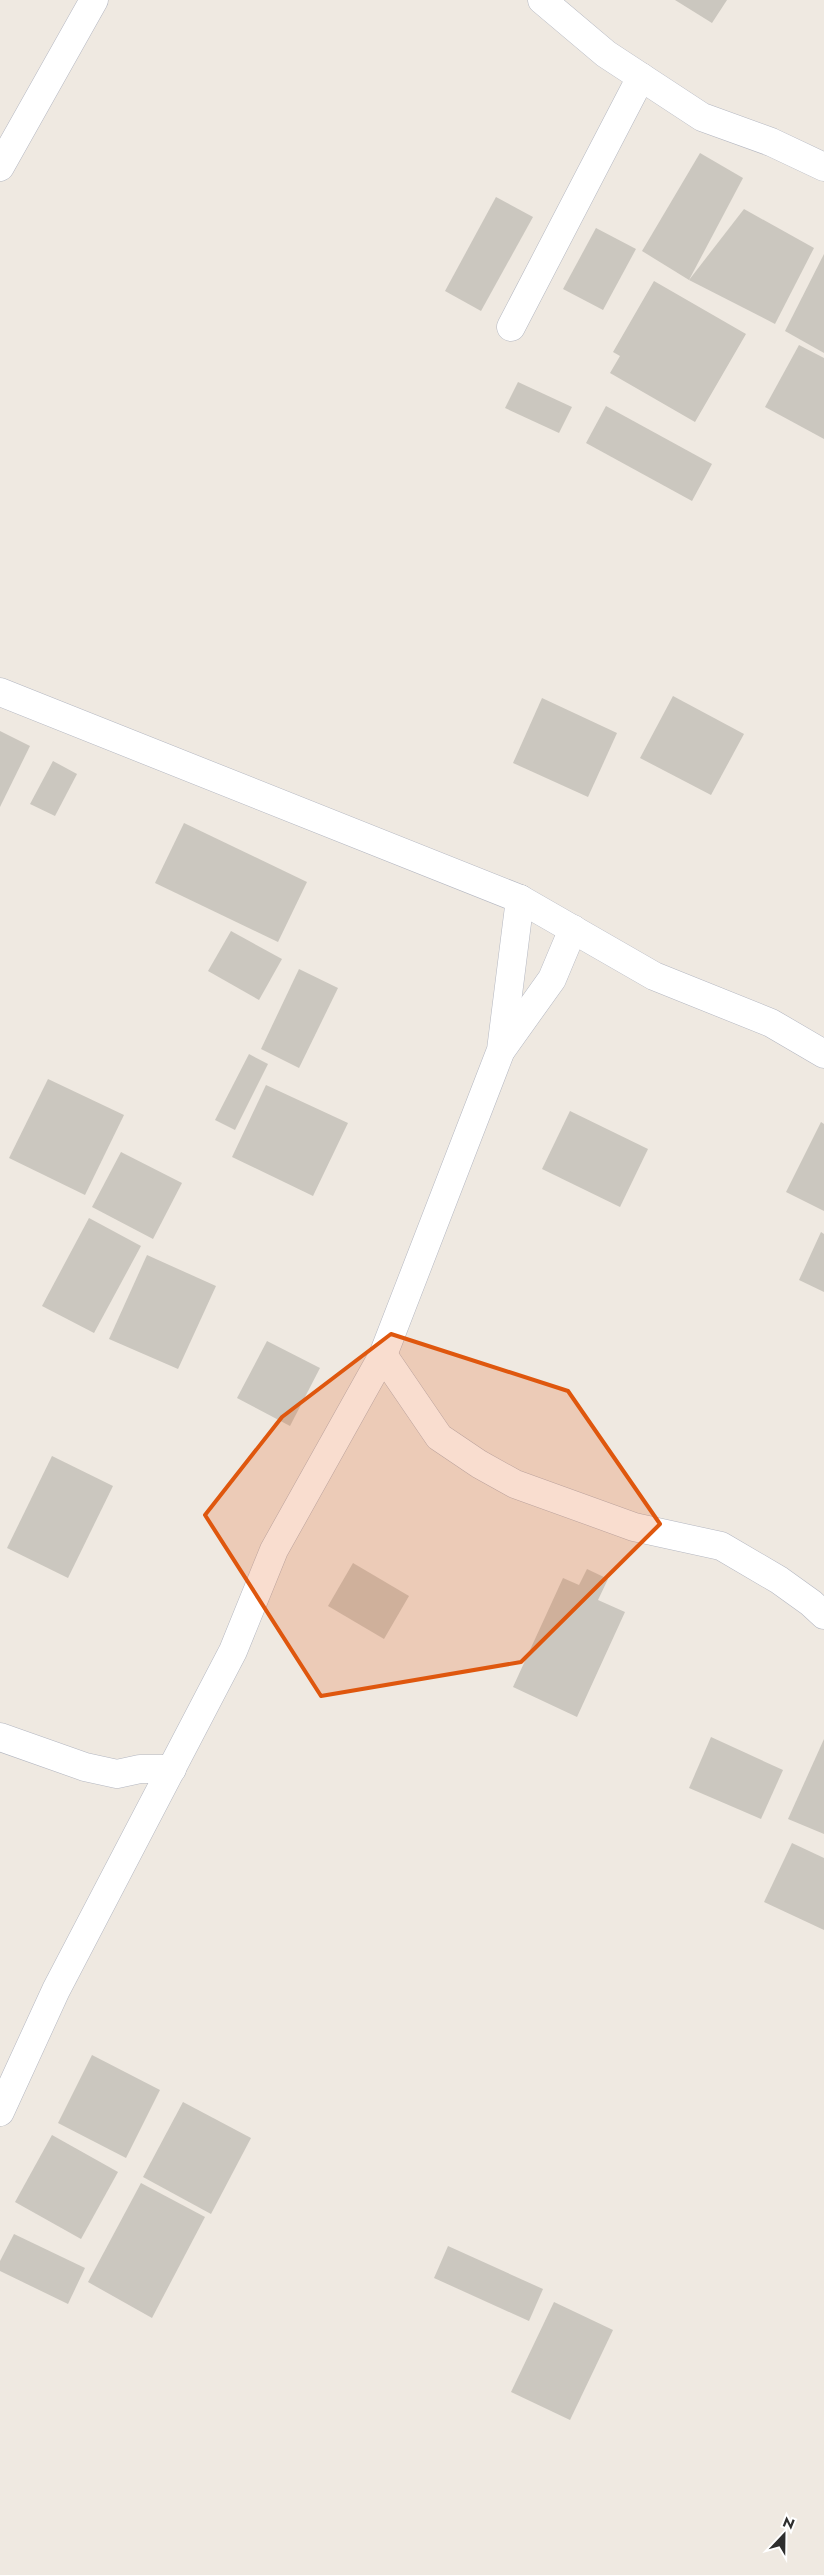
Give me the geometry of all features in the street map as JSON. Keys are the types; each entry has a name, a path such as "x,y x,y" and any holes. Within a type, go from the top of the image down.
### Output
{"street":[{"path":"0,167 94,0"},
{"path":"542,0 606,54 702,117 771,142 824,167"},
{"path":"511,326 641,77"},
{"path":"0,692 520,899 654,976 771,1023 824,1054"},
{"path":"0,2112 56,1990 233,1651 274,1550 323,1458 383,1355 501,1050 520,899"},
{"path":"501,1050 552,979 573,928"},
{"path":"383,1355 439,1437 479,1464 516,1484 634,1527 721,1546 779,1580 824,1615"},
{"path":"0,1738 85,1767 117,1774 140,1769 172,1769"}],"highlighted area":[{"path":"391,1334 568,1391 660,1524 521,1662 321,1696 205,1515 282,1417"}],"building":[{"path":"675,0 727,0 712,23"},
{"path":"700,153 743,178 689,280 642,251"},
{"path":"496,197 533,217 481,311 445,291"},
{"path":"744,209 814,248 775,324 689,280"},
{"path":"596,228 636,249 603,310 563,289"},
{"path":"824,254 824,353 785,331"},
{"path":"654,281 746,334 695,422 610,373 620,356 613,352"},
{"path":"799,345 824,358 824,439 765,407"},
{"path":"518,382 572,407 559,433 505,408"},
{"path":"606,406 712,464 692,501 586,443"},
{"path":"673,696 744,734 711,795 640,758"},
{"path":"542,698 617,733 588,797 513,763"},
{"path":"0,731 30,746 0,807"},
{"path":"53,761 77,774 55,816 30,804"},
{"path":"184,823 307,882 278,942 155,883"},
{"path":"231,931 282,959 259,1000 208,971"},
{"path":"299,969 338,988 299,1068 261,1049"},
{"path":"249,1054 268,1064 235,1130 215,1120"},
{"path":"48,1079 124,1115 85,1195 9,1158"},
{"path":"266,1085 348,1123 313,1196 232,1157"},
{"path":"570,1111 648,1149 620,1207 542,1169"},
{"path":"821,1122 824,1124 824,1211 786,1192"},
{"path":"121,1152 182,1183 153,1239 92,1207"},
{"path":"89,1218 141,1246 94,1333 42,1306"},
{"path":"821,1232 824,1234 824,1292 799,1280"},
{"path":"147,1255 216,1286 178,1369 109,1339"},
{"path":"267,1341 320,1368 290,1426 237,1398"},
{"path":"52,1456 113,1486 68,1578 7,1548"},
{"path":"353,1563 409,1596 384,1639 328,1606"},
{"path":"587,1569 608,1579 598,1600 625,1612 577,1717 513,1687 563,1578 579,1585"},
{"path":"711,1737 783,1770 761,1819 689,1788"},
{"path":"824,1739 824,1834 788,1819"},
{"path":"792,1843 824,1858 824,1930 764,1902"},
{"path":"92,2055 160,2090 126,2158 58,2123"},
{"path":"183,2102 251,2138 211,2214 143,2177"},
{"path":"52,2135 118,2172 81,2239 15,2202"},
{"path":"141,2183 205,2217 152,2318 88,2282"},
{"path":"14,2234 85,2268 68,2304 0,2271 0,2261"},
{"path":"448,2246 543,2289 529,2321 434,2278"},
{"path":"554,2302 613,2330 570,2420 511,2392"}]}
